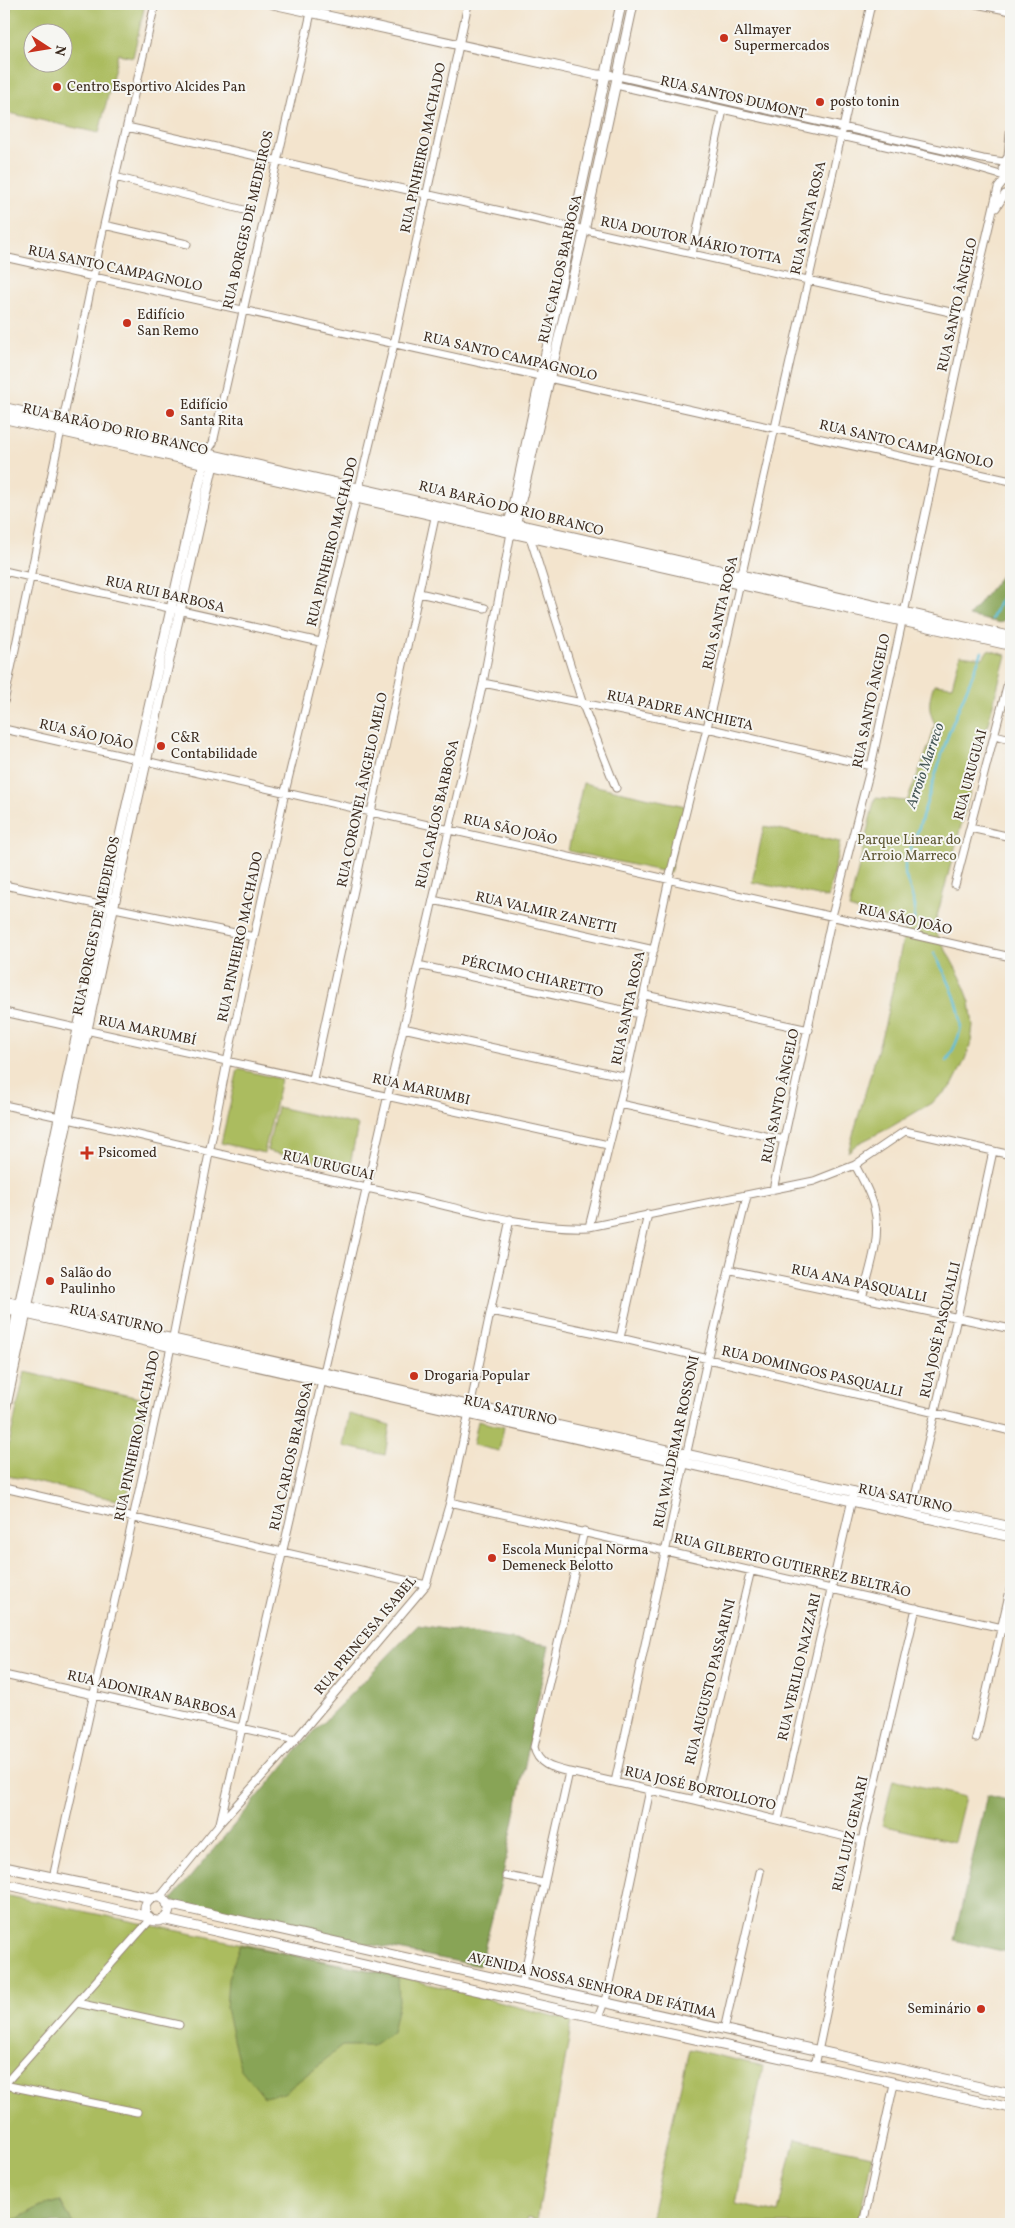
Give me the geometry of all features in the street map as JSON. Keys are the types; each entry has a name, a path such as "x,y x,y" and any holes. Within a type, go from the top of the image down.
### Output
{"main road":[{"name":"RUA BARÃO DO RIO BRANCO","path":"4,408 62,426 437,510 511,530 904,616 959,629 1011,645"},
{"name":"RUA BARÃO DO RIO BRANCO","path":"4,418 62,426"},
{"name":"RUA BARÃO DO RIO BRANCO","path":"511,530 530,537 566,541"},
{"name":"RUA BARÃO DO RIO BRANCO","path":"959,629 1011,637"}],"street":[{"path":"4,702 104,226 155,4"},
{"name":"RUA SANTOS DUMONT","path":"273,4 312,8 459,45 617,80 843,126 984,159 1008,157"},
{"name":"RUA PINHEIRO MACHADO","path":"53,1878 172,1343 227,1062 285,792 394,344 468,4"},
{"name":"RUA CARLOS BARBOSA","path":"388,1095 483,684 511,530 528,451 540,376 573,228 603,77 621,4"},
{"name":"RUA CARLOS BARBOSA","path":"528,451 549,379 566,309 633,4"},
{"name":"RUA SANTA ROSA","path":"589,1227 608,1145 620,1104 669,880 741,581 871,4"},
{"path":"976,4 1011,11"},
{"name":"RUA BORGES DE MEDEIROS","path":"4,1415 23,1309 108,908 181,611 209,459 312,8"},
{"name":"RUA SANTOS DUMONT","path":"617,80 723,110 982,168 1004,177"},
{"path":"692,254 723,110"},
{"path":"127,127 573,228"},
{"path":"992,217 998,188 1004,177 1011,127"},
{"path":"115,177 248,210"},
{"path":"1004,177 1011,185"},
{"path":"992,217 1000,200 1005,194 1011,192"},
{"name":"RUA SANTO ÂNGELO","path":"773,1190 809,1030 832,916 871,766 968,316 992,217"},
{"path":"104,226 188,244"},
{"name":"RUA DOUTOR MÁRIO TOTTA","path":"573,228 968,316"},
{"name":"RUA SANTO CAMPAGNOLO","path":"4,257 1011,481"},
{"path":"556,307 566,309"},
{"path":"143,760 171,609 209,459"},
{"name":"RUA CORONEL ÂNGELO MELO","path":"313,1079 437,510"},
{"path":"530,537 583,704 616,788"},
{"name":"RUA RUI BARBOSA","path":"4,571 320,642"},
{"path":"419,593 485,608"},
{"name":"RUA URUGUAI","path":"955,885 1011,671"},
{"name":"RUA PADRE ANCHIETA","path":"483,684 707,728 871,766"},
{"name":"RUA SÃO JOÃO","path":"4,729 1011,957"},
{"path":"995,735 1011,739"},
{"path":"970,828 1011,837"},
{"path":"4,885 254,938"},
{"name":"RUA VALMIR ZANETTI","path":"433,900 654,950"},
{"name":"PÉRCIMO CHIARETTO","path":"418,965 640,1014"},
{"path":"645,995 809,1030"},
{"name":"RUA MARUMBÍ","path":"4,1012 227,1062"},
{"path":"403,1028 626,1077"},
{"name":"RUA MARUMBI","path":"227,1062 388,1095 608,1145"},
{"name":"RUA CARLOS BRABOSA","path":"220,1823 388,1095"},
{"path":"620,1104 784,1140"},
{"name":"RUA URUGUAI","path":"4,1105 366,1188 549,1226 589,1227 814,1181 855,1164 905,1131 993,1151"},
{"path":"993,1151 1011,1155"},
{"name":"RUA JOSÉ PASQUALLI","path":"911,1514 957,1318 993,1151"},
{"path":"855,1164 875,1208 877,1225 874,1252 862,1298"},
{"name":"RUA WALDEMAR ROSSONI","path":"615,1782 667,1550 686,1454 748,1196"},
{"path":"620,1338 648,1214"},
{"name":"RUA PRINCESA ISABEL","path":"156,1898 295,1740 426,1585 450,1502 510,1219"},
{"name":"RUA ANA PASQUALLI","path":"731,1270 1011,1329"},
{"name":"RUA SATURNO","path":"4,1301 23,1309 323,1377 471,1406 1011,1527"},
{"name":"RUA SATURNO","path":"4,1309 23,1309"},
{"name":"RUA BORGES DE MEDEIROS","path":"4,1376 23,1309"},
{"name":"RUA DOMINGOS PASQUALLI","path":"491,1311 620,1338 1011,1431"},
{"name":"RUA SATURNO","path":"323,1377 469,1416 1011,1537"},
{"path":"4,1488 134,1516 283,1553 426,1585"},
{"name":"RUA VERILIO NAZZARI","path":"778,1820 854,1491"},
{"name":"RUA GILBERTO GUTIERREZ BELTRÃO","path":"450,1502 584,1531 1011,1630"},
{"name":"RUA JOSÉ BORTOLLOTO","path":"584,1531 534,1746 536,1757 549,1767 696,1800 862,1841"},
{"name":"RUA AUGUSTO PASSARINI","path":"696,1800 751,1570"},
{"path":"976,1738 1011,1586"},
{"name":"RUA LUIZ GENARI","path":"815,2066 862,1841 916,1608"},
{"name":"RUA ADONIRAN BARBOSA","path":"4,1675 295,1740"},
{"path":"522,1984 569,1772"},
{"path":"598,2018 604,2003 650,1790"},
{"path":"4,1866 53,1878 156,1898 167,1904 167,1914 162,1919"},
{"path":"720,2045 760,1872"},
{"path":"506,1876 544,1883"},
{"path":"4,1884 894,2084 1011,2108"},
{"path":"150,1918 145,1908 147,1902 156,1898"},
{"name":"AVENIDA NOSSA SENHORA DE FÁTIMA","path":"167,1904 1011,2094"},
{"path":"4,2085 150,1918"},
{"path":"77,2003 179,2024"},
{"path":"863,2224 894,2084"},
{"path":"4,2085 137,2112"}],"green space":[{"name":"Centro Esportivo Alcides Pan","path":"12,4 145,4 133,57 118,54 99,133 4,112 4,39"},
{"path":"1011,563 1011,614 1000,623 969,616"},
{"name":"Parque Linear do Arroio Marreco","path":"988,650 1006,655 934,928 961,978 970,1002 973,1025 971,1043 952,1086 933,1102 857,1144 848,1152 885,1024 906,926 849,908 875,798 907,801 930,743 935,724 930,704 934,684 952,686 960,655 983,658"},
{"path":"583,783 685,806 670,873 568,851"},
{"path":"764,826 840,842 828,898 752,882"},
{"path":"238,1069 281,1079 264,1153 221,1143"},
{"path":"277,1107 358,1125 349,1169 267,1151"},
{"path":"25,1372 148,1400 126,1502 4,1475 4,1466"},
{"path":"349,1414 390,1425 385,1455 343,1446"},
{"path":"478,1421 504,1427 499,1451 473,1445"},
{"path":"418,1625 549,1645 503,1874 480,1966 332,1937 171,1900 303,1743"},
{"path":"893,1780 965,1797 954,1842 882,1825"},
{"path":"987,1795 1011,1801 1011,1953 954,1940"},
{"path":"4,1895 398,1976 572,2021 537,2221 527,2218 525,2224 73,2224 60,2201 41,2206 15,2220 4,2216"},
{"path":"240,1945 398,1976 399,2001 392,2032 372,2046 342,2046 284,2093 264,2097 240,2068 226,2009 228,1979"},
{"path":"689,2049 763,2066 736,2204 778,2213 795,2139 872,2155 858,2224 649,2224"},
{"path":"60,2201 73,2224 4,2224 4,2216 15,2220 41,2206"}],"waterway":[{"name":"Arroio Marreco","path":"992,619 999,602 1011,586"},
{"name":"Arroio Marreco","path":"914,920 915,906 905,874 905,862 918,830 949,732 982,652"},
{"name":"Arroio Marreco","path":"934,953 953,991 961,1022 958,1039 947,1061"}],"place":[{"name":"Allmayer Supermercados","path":"724,38"},
{"name":"Centro Esportivo Alcides Pan","path":"57,87"},
{"name":"posto tonin","path":"820,102"},
{"name":"Edifício San Remo","path":"127,323"},
{"name":"Edifício Santa Rita","path":"170,413"},
{"name":"C&R Contabilidade","path":"161,746"},
{"name":"Psicomed","path":"87,1153"},
{"name":"Salão do Paulinho","path":"50,1281"},
{"name":"Drogaria Popular","path":"414,1376"},
{"name":"Escola Municpal Norma Demeneck Belotto","path":"492,1558"},
{"name":"Seminário","path":"981,2009"}]}
